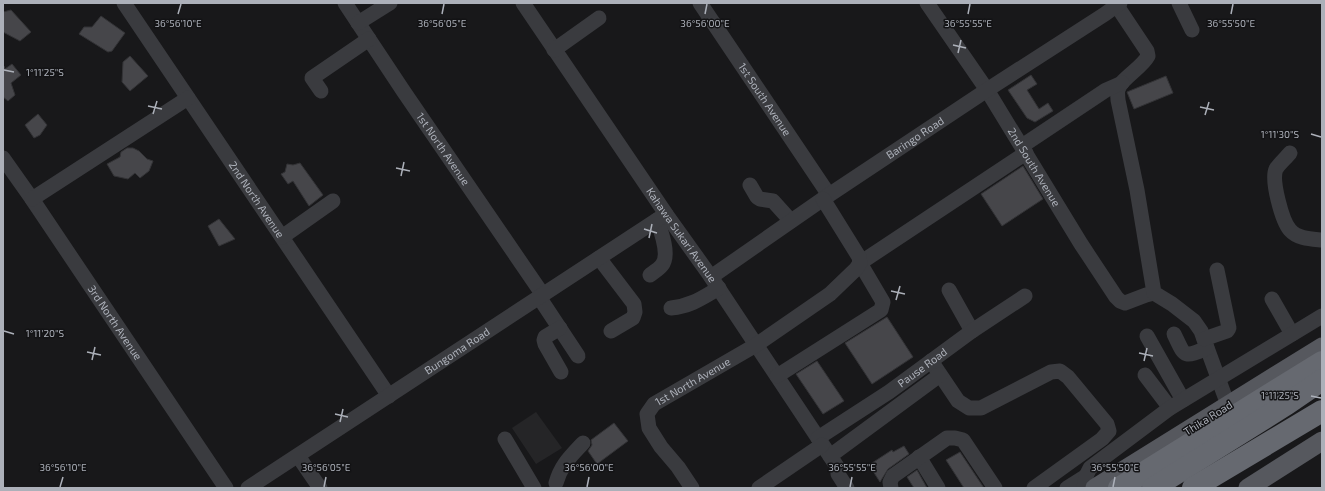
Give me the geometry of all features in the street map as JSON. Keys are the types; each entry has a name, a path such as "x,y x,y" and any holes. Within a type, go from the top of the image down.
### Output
{"highway":[{"path":"1119,488 1322,362"},
{"path":"1153,488 1287,404 1322,380"},
{"path":"1193,488 1322,410"},
{"path":"1223,488 1322,423"}],"main road":[{"name":"Thika Road","path":"1088,484 1228,405 1322,347"},
{"path":"1248,488 1322,440"}],"street":[{"name":"2nd North Avenue","path":"124,3 389,396"},
{"name":"1st North Avenue","path":"344,3 541,296 578,356"},
{"path":"358,23 390,3"},
{"name":"Kahawa Sukari Avenue","path":"522,3 662,217 715,282 827,452 847,488"},
{"name":"1st South Avenue","path":"700,3 826,197 859,257 860,263 883,306 881,310 777,376"},
{"name":"2nd South Avenue","path":"927,3 987,90 1081,244 1116,297 1125,303 1146,295 1154,294"},
{"path":"1179,3 1192,30"},
{"name":"1st North Avenue","path":"692,488 678,467 661,447 649,428 647,414 654,404 756,345 830,294 856,269 860,263 1024,150 1106,90 1122,83 1145,62 1148,56 1147,51 1110,6"},
{"name":"Baringo Road","path":"671,308 692,304 715,282 791,221 1110,6"},
{"path":"554,50 599,18"},
{"path":"321,91 312,78 369,39"},
{"path":"1122,83 1118,89 1118,100 1137,190 1154,294 1172,304 1194,320 1206,344 1228,405"},
{"path":"32,199 188,98"},
{"path":"1290,153 1276,169 1275,176 1279,203 1285,221 1290,229 1296,234 1306,239 1322,240"},
{"name":"3rd North Avenue","path":"3,158 226,488"},
{"path":"750,185 757,197 760,199 774,201 791,221"},
{"path":"282,237 333,201"},
{"path":"650,275 662,265 665,260 662,217"},
{"name":"Bungoma Road","path":"248,488 662,217"},
{"path":"599,258 634,304 635,312 633,318 610,331"},
{"path":"1174,334 1183,353 1186,355 1195,354 1206,344 1229,328 1217,270"},
{"path":"949,290 972,331"},
{"name":"Pause Road","path":"827,452 889,392 972,331 1025,296"},
{"path":"1272,299 1292,334"},
{"path":"1066,488 1088,484 1090,468 1170,408 1322,316"},
{"path":"560,328 545,337 544,340 561,372"},
{"path":"1147,336 1183,400"},
{"path":"931,361 958,400 969,408 981,408 1051,372 1060,371 1068,377 1107,424 1109,431 1102,439 1034,488"},
{"path":"759,488 827,452 940,375"},
{"path":"1145,375 1170,408"},
{"path":"891,488 890,482 893,476 947,438 963,440 995,488"},
{"path":"505,440 534,488"},
{"path":"554,486 562,466 583,443"},
{"name":"Kahawa Sukari Avenue","path":"827,452 856,488"},
{"path":"298,456 320,488"},
{"path":"919,457 938,488"}],"shaded area":[{"path":"536,412 562,448 536,464 512,428"}],"building":[{"path":"11,10 31,32 20,41 3,32 3,12"},
{"path":"101,16 125,33 112,51 108,52 79,34 84,27 92,27"},
{"path":"130,56 148,76 130,91 122,82 123,62"},
{"path":"12,64 21,75 11,83 15,95 8,101 3,97 3,66 5,69"},
{"path":"1031,75 1037,84 1027,90 1039,109 1048,103 1053,111 1035,122 1027,118 1008,90"},
{"path":"1166,76 1173,93 1134,109 1127,92"},
{"path":"38,114 47,125 40,135 34,138 25,125"},
{"path":"127,148 133,148 139,151 147,159 153,161 149,171 140,178 135,173 128,179 114,176 107,164 120,157 121,152"},
{"path":"300,163 323,195 309,206 293,181 288,184 281,174 285,172 287,164 293,165"},
{"path":"1023,166 1043,199 1002,226 981,194"},
{"path":"219,219 235,239 219,246 208,226"},
{"path":"887,317 913,357 872,384 845,343"},
{"path":"817,361 844,401 823,414 796,374"},
{"path":"614,423 628,441 597,464 588,451 592,445 591,440"},
{"path":"904,446 909,454 888,469 880,482 869,465 892,450 893,452"},
{"path":"960,452 984,488 964,488 946,460"},
{"path":"917,470 927,488 914,488 907,477"}]}
